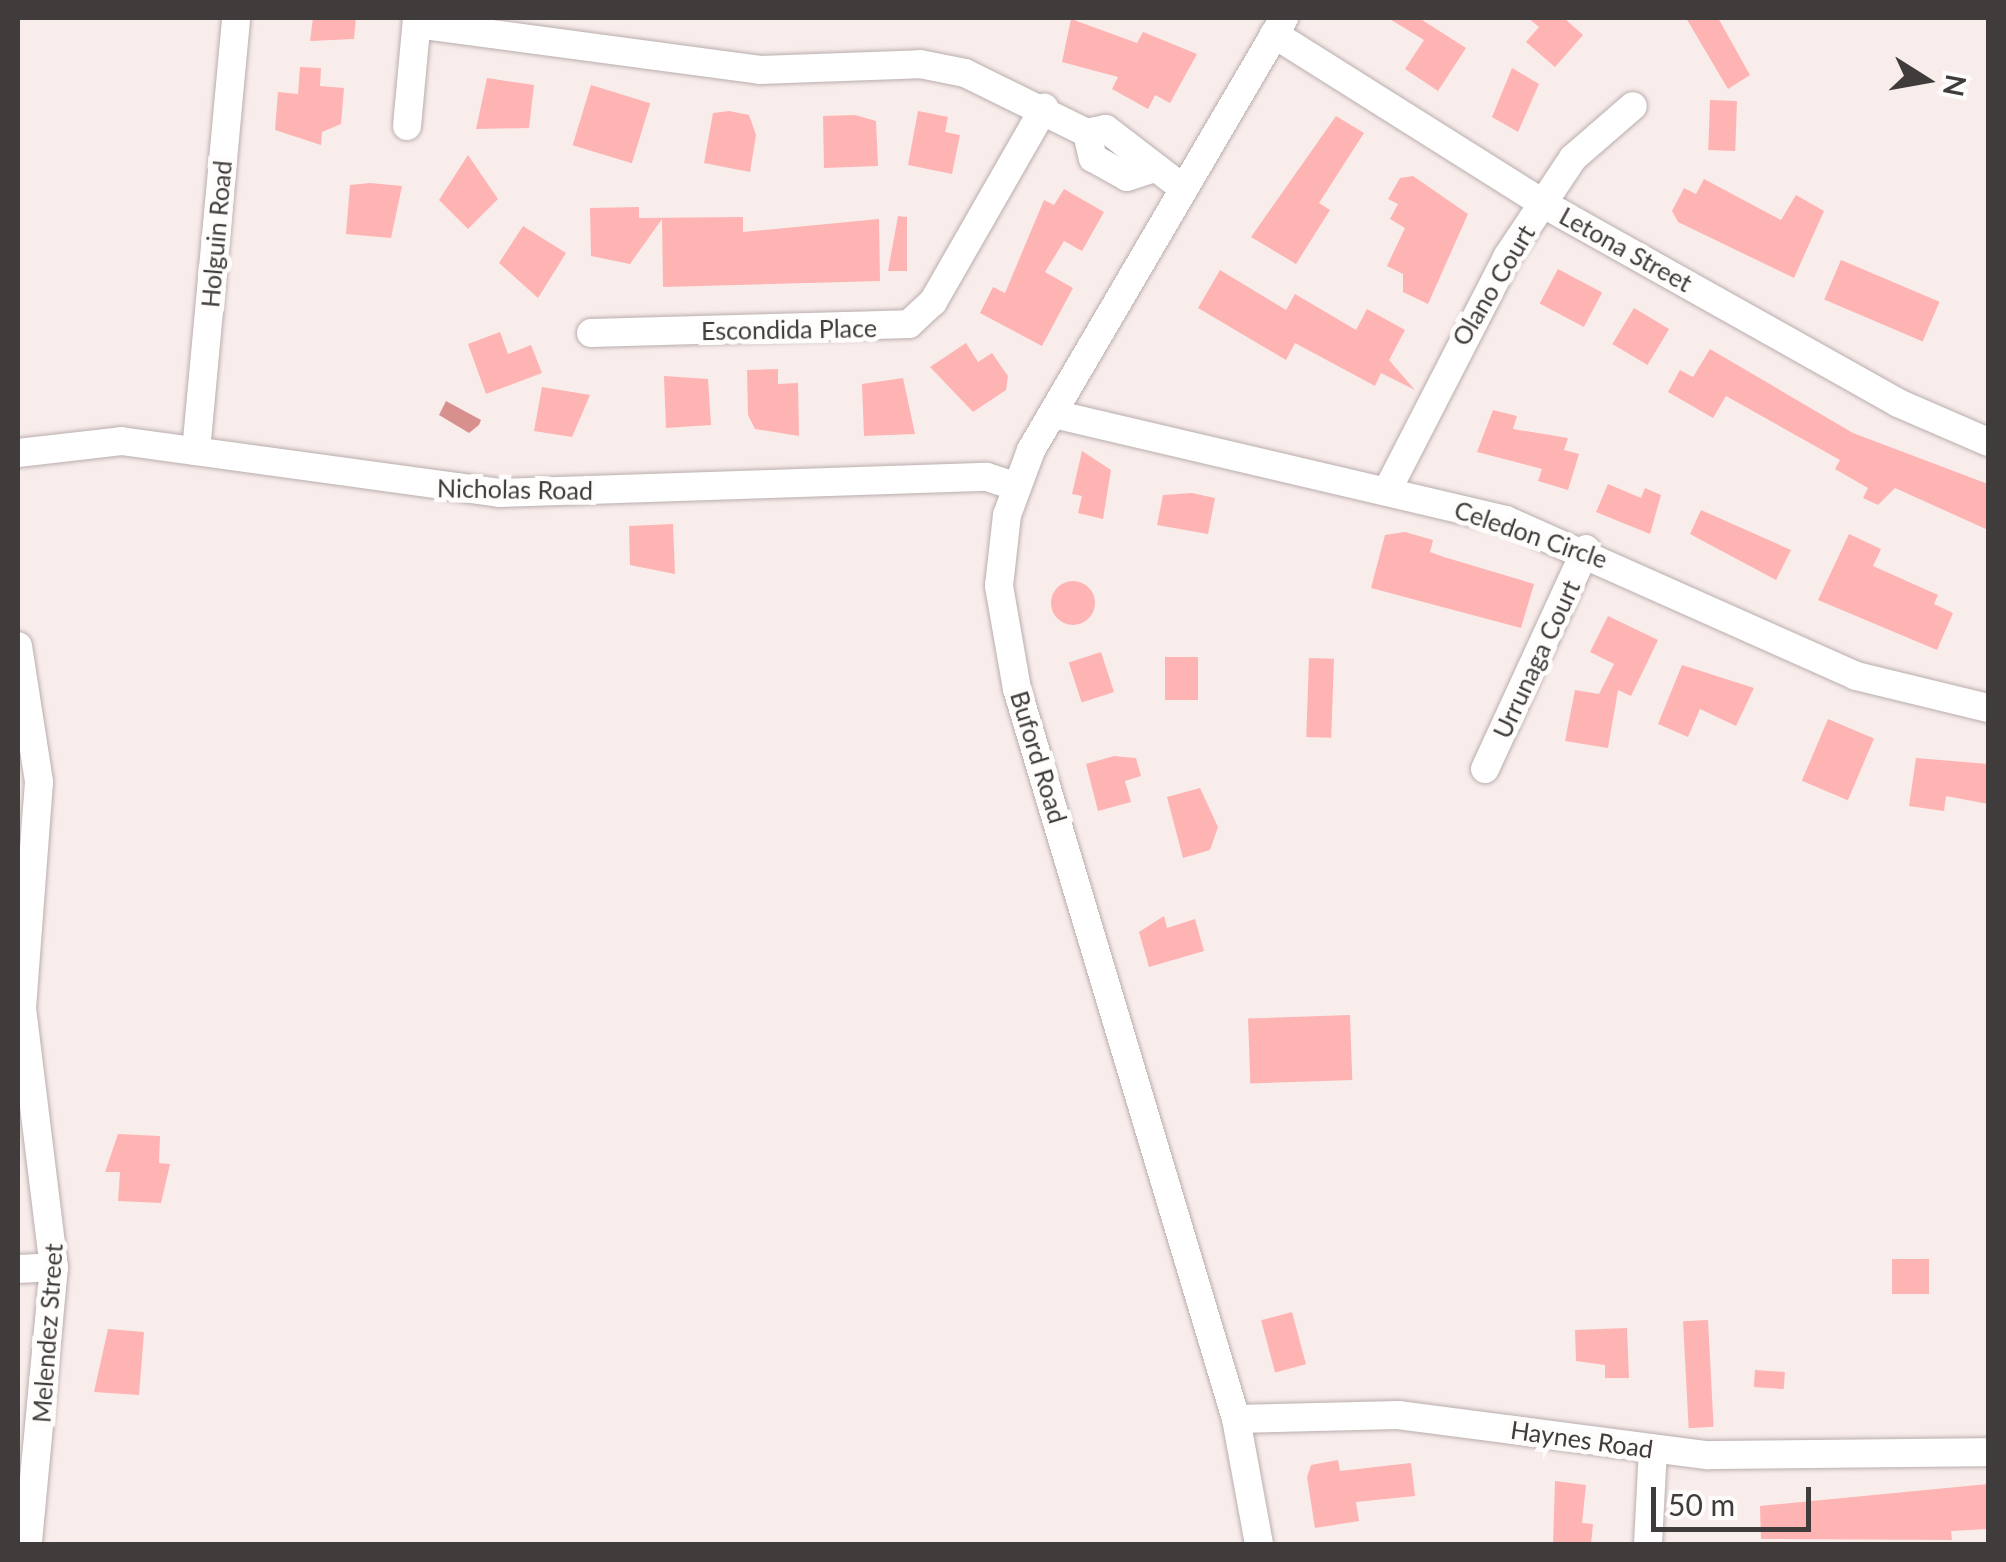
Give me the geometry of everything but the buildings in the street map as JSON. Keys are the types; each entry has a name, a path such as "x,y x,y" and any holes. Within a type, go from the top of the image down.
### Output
{"street":[{"name":"Holguin Road","path":"196,451 236,18"},
{"path":"407,126 417,21 760,70 920,64 997,82 1088,133 1093,158 1127,177 1152,169 1183,188"},
{"name":"Buford Road","path":"1258,1544 1236,1419 1017,688 1000,586 1015,486 1279,26"},
{"name":"Letona Street","path":"1279,26 1542,203 1898,403 1988,442"},
{"name":"Olano Court","path":"1388,489 1455,346 1542,203 1573,158 1633,106"},
{"name":"Escondida Place","path":"591,333 909,324 933,302 1044,108"},
{"name":"Celedon Circle","path":"1054,414 1388,489 1586,549 1856,676 1988,708"},
{"name":"Nicholas Road","path":"18,453 121,441 499,493 987,477 1015,486"},
{"name":"Urrunaga Court","path":"1485,769 1586,549"},
{"name":"Melendez Street","path":"18,646 39,782 22,1008 54,1267 28,1544"},
{"path":"18,1269 54,1267"},
{"name":"Haynes Road","path":"1236,1419 1398,1415 1653,1450 1988,1452"},
{"path":"1648,1544 1653,1450"}],"shaded area":[{"path":"446,401 481,420 479,425 469,433 439,415"}]}
